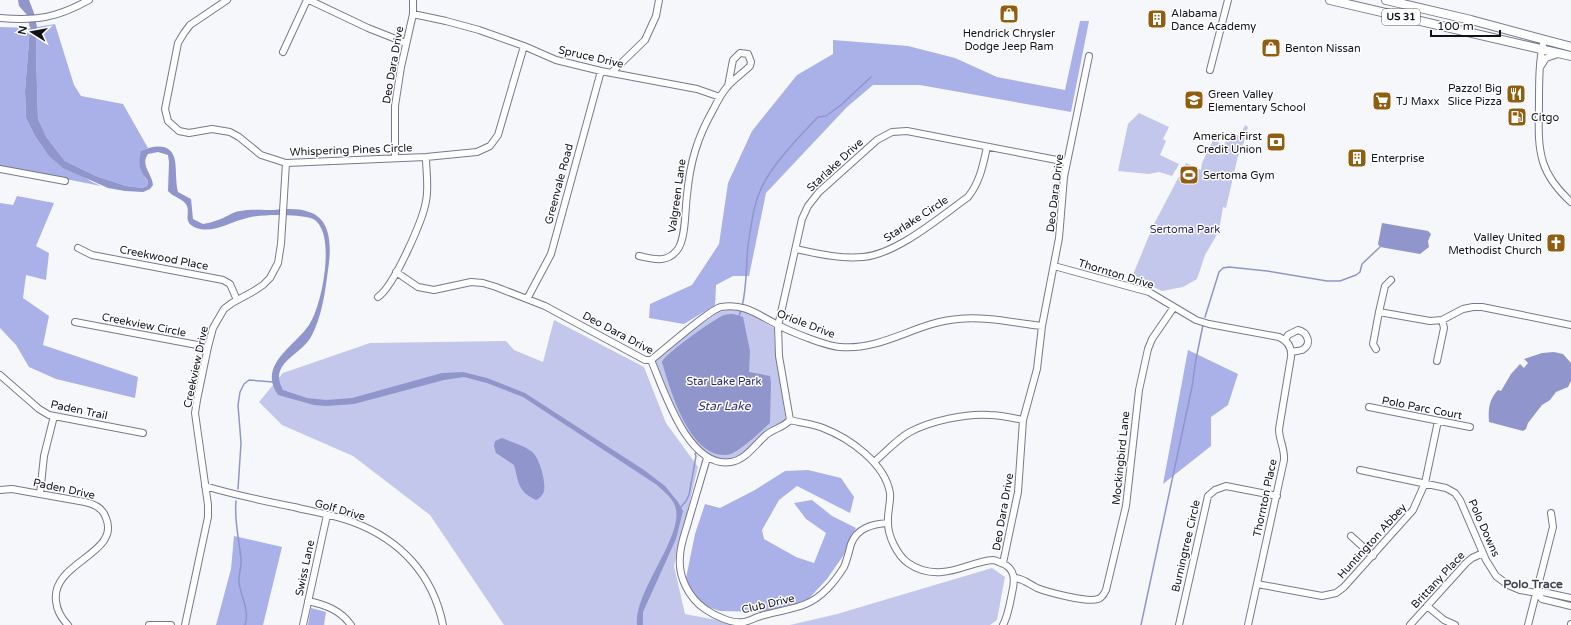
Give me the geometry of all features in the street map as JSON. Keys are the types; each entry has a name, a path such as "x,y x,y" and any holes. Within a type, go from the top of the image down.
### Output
{"main road":[{"name":"US 31","path":"1330,0 1571,56"},
{"name":"US 31","path":"1386,0 1471,20 1571,47"}],"street":[{"path":"0,18 36,19 52,17 89,0"},
{"name":"Whispering Pines Circle","path":"227,0 190,25 178,43 165,110 168,121 179,131 189,133 212,129 230,132 239,137 261,155 286,163 426,157 476,152 486,148 493,143 498,135 524,46"},
{"path":"283,52 308,0 368,28 406,42"},
{"name":"Deo Dara Drive","path":"395,158 395,106 406,42 413,14 413,0"},
{"path":"611,73 645,40 656,16 659,0"},
{"path":"1210,70 1228,0"},
{"name":"Spruce Drive","path":"413,14 446,20 479,30 524,46 556,60 601,71 697,89 720,97"},
{"path":"1544,40 1541,50 1540,68 1539,141 1543,163 1557,188 1571,202"},
{"name":"Valgreen Lane","path":"639,256 657,260 668,257 678,249 682,237 688,180 694,152 702,130 720,97 728,86 750,66 751,62 748,54 740,53 733,60 728,86"},
{"path":"1540,68 1546,58 1560,54"},
{"name":"Deo Dara Drive","path":"790,420 822,427 840,436 874,462 885,477 888,484 890,507 888,523 893,544 898,553 908,563 923,570 944,572 994,560 1003,563 1018,492 1024,420 1037,369 1042,326 1059,238 1067,162 1089,56"},
{"name":"Greenvale Road","path":"527,299 551,254 601,71"},
{"name":"Starlake Drive","path":"790,420 779,356 778,326 802,219 808,206 818,192 877,140 892,132 907,131 1067,162"},
{"name":"Starlake Circle","path":"796,249 835,257 864,257 895,247 968,197 974,190 982,173 987,147"},
{"path":"378,297 386,289 396,272 422,217 427,195 426,157"},
{"name":"Creekview Drive","path":"184,625 207,525 208,511 195,413 208,347 213,328 224,309 237,300 254,292 263,285 275,268 281,251 286,163"},
{"path":"0,169 65,181"},
{"name":"Creekwood Place","path":"78,248 92,255 223,280 230,284 237,300"},
{"name":"Thornton Drive","path":"1054,266 1149,292 1196,320 1209,324 1279,337 1285,340"},
{"name":"Deo Dara Drive","path":"396,272 418,287 424,289 438,290 471,282 483,283 527,299 564,315 645,360 651,360 680,426 695,447 707,458"},
{"path":"1376,349 1373,344 1379,312 1385,286 1391,280"},
{"name":"Oriole Drive","path":"651,360 719,308 733,306 750,310 778,326 824,344 839,347 860,348 881,343 930,325 957,319 980,318 1042,326"},
{"name":"Mockingbird Lane","path":"1015,578 1021,579 1046,591 1085,599 1095,600 1100,598 1106,590 1126,506 1139,390 1148,349 1152,339 1174,307"},
{"path":"1379,312 1430,321 1442,320 1462,309 1482,307 1571,325"},
{"path":"1437,361 1444,328 1442,320"},
{"name":"Creekview Circle","path":"75,322 208,347"},
{"path":"1298,330 1306,333 1308,336 1306,347 1302,350 1292,352 1285,340 1288,335 1298,330"},
{"name":"Thornton Place","path":"1248,625 1285,454 1278,429 1292,352"},
{"name":"Paden Trail","path":"0,375 39,409 54,416 143,433"},
{"name":"Polo Parc Court","path":"1369,407 1470,428"},
{"path":"874,462 909,432 925,426 977,415 990,415 1024,420"},
{"path":"40,494 44,456 54,416"},
{"path":"707,458 720,462 732,462 742,457 766,435 785,426 790,420"},
{"name":"Huntington Abbey","path":"1257,584 1314,595 1336,593 1344,588 1414,510 1425,483 1438,422"},
{"name":"Club Drive","path":"707,458 684,536 680,557 681,570 686,587 692,597 698,605 717,616 729,620 744,622 762,615 793,609 814,600 827,589 844,566 852,542 860,530 876,524 888,523"},
{"name":"Polo Downs","path":"1360,470 1446,488 1455,493 1460,500 1483,553 1496,576 1501,581 1514,588 1571,598"},
{"name":"Golf Drive","path":"205,486 352,521 370,529 408,555 422,572 436,598 443,625"},
{"name":"Burningtree Circle","path":"1179,625 1208,496 1215,490 1226,486 1277,496"},
{"name":"Paden Drive","path":"0,490 12,489 40,494 96,506 103,511 109,530 104,541 96,550 72,568 60,580 58,585 56,598 57,609 68,625"},
{"path":"1528,625 1553,527 1551,513"},
{"name":"Swiss Lane","path":"303,625 327,515"},
{"path":"1351,536 1373,556"},
{"name":"Brittany Place","path":"1410,625 1466,563 1472,558 1483,553"},
{"path":"1003,563 1011,569 1015,578 1003,625"},
{"name":"Polo Downs","path":"1537,593 1542,599 1571,606"},
{"path":"308,601 332,608 342,615 351,625"},
{"path":"1427,606 1444,620 1455,625"},
{"path":"148,625 171,625"}],"green space":[{"path":"1139,113 1169,127 1163,139 1166,141 1160,155 1179,164 1172,176 1159,172 1149,174 1118,171 1128,124"},
{"name":"Sertoma Park","path":"1245,125 1248,127 1242,149 1238,156 1226,208 1223,207 1219,231 1205,255 1197,279 1183,287 1162,291 1132,277 1153,226 1186,163 1201,170 1202,163 1213,140 1224,145 1226,141 1228,142 1231,132 1240,136"},
{"name":"Star Lake","path":"732,309 749,313 774,328 775,350 786,421 745,453 738,457 724,460 716,458 702,449 695,443 685,430 670,401 655,361 690,332 719,312"},
{"path":"554,320 644,367 666,423 698,467 674,566 685,614 743,625 504,625 430,515 353,456 282,425 259,402 283,373 370,343 506,341 514,350 543,362"},
{"path":"992,568 1005,577 997,620 990,625 790,625 837,614"}],"shaded area":[{"path":"1080,21 1089,21 1071,112 920,85 873,85 847,107 766,193 749,276 733,276 716,285 715,305 684,324 649,318 650,304 692,285 719,244 728,183 752,131 797,75 833,54 833,40 908,46 955,58 997,77 1065,90"},
{"path":"55,24 74,85 81,96 123,104 148,148 141,151 145,178 148,181 147,186 142,188 126,186 96,176 65,161 47,138 38,119 36,54 37,27"},
{"path":"0,27 30,28 25,91 26,118 35,136 48,155 101,186 0,166"},
{"path":"17,196 54,203 36,246 49,253 46,280 26,275 23,298 49,316 43,345 138,377 135,398 56,379 29,367 16,345 0,328 0,203 13,205"},
{"path":"1188,350 1238,374 1228,405 1211,417 1211,446 1163,484"},
{"path":"808,470 841,478 854,497 850,513 797,486 779,500 762,530 764,539 796,557 814,563 826,533 806,519 794,503 812,500 832,516 856,528 843,556 827,579 801,607 764,612 720,611 693,602 685,583 695,534 705,504 720,508 755,490 785,471"},
{"path":"234,536 282,547 263,625 216,625 231,569"},
{"path":"311,608 326,612 324,625 308,625"}],"water":[{"path":"18,0 29,0 37,27 36,54 38,119 47,138 65,161 96,176 126,186 142,188 147,186 148,181 140,167 141,151 160,146 172,152 174,157 178,192 191,199 193,219 203,224 244,210 300,210 309,212 323,221 329,236 330,254 327,279 318,321 306,344 282,366 279,381 283,390 307,398 326,400 352,398 442,373 463,372 487,378 525,393 644,470 665,486 678,502 683,511 676,539 643,612 643,625 637,625 638,612 650,580 667,547 673,532 676,518 675,506 667,494 657,485 523,397 487,383 464,377 444,380 354,404 326,406 314,405 278,395 273,384 272,374 275,365 280,357 309,325 318,304 324,277 326,249 324,237 319,224 314,219 304,217 269,215 247,218 214,229 207,230 194,227 188,220 188,209 186,204 168,191 168,155 158,152 148,154 146,158 146,166 153,185 150,189 143,192 108,188 63,168 48,155 35,136 26,118 25,91 30,28 27,15 19,6"},
{"path":"1382,223 1428,231 1431,234 1428,241 1429,247 1420,254 1380,247 1378,244"},
{"name":"Star Lake","path":"733,314 743,317 750,351 749,372 770,376 770,423 742,447 731,454 726,455 713,453 702,445 692,434 676,404 662,362 690,337 724,315"},
{"path":"1554,352 1563,354 1571,363 1571,381 1568,387 1556,392 1550,400 1542,405 1528,423 1526,429 1523,431 1489,422 1489,409 1495,393 1498,390 1501,391 1511,374 1520,364 1524,368 1528,363 1524,359 1542,353"},
{"path":"502,438 528,449 537,458 544,481 544,491 541,497 536,500 525,493 518,481 514,465 496,453 494,446 495,441"}],"waterway":[{"path":"742,307 746,284 748,246 753,217 758,196 766,180 786,151 818,117 826,116 841,105 871,77"},
{"path":"1205,317 1219,272 1223,268 1229,267 1267,271 1327,281 1340,281 1360,272 1362,264 1380,247"},
{"path":"739,316 741,310"},
{"path":"1141,625 1192,387 1203,325"},
{"path":"238,489 241,443 238,405 240,392 244,384 249,380 273,382"},
{"path":"680,508 689,495 696,456 695,454 698,451"},
{"path":"236,501 236,522 241,562 239,583 246,609 245,625"}],"place":[{"name":"Hendrick Chrysler Dodge Jeep Ram","path":"1009,14"},
{"name":"Alabama Dance Academy","path":"1157,19"},
{"name":"Benton Nissan","path":"1271,48"},
{"name":"Pazzo! Big Slice Pizza","path":"1516,94"},
{"name":"Green Valley Elementary School","path":"1194,100"},
{"name":"TJ Maxx","path":"1382,101"},
{"name":"Citgo","path":"1517,117"},
{"name":"America First Credit Union","path":"1276,142"},
{"name":"Enterprise","path":"1357,158"},
{"name":"Sertoma Gym","path":"1189,175"},
{"name":"Valley United Methodist Church","path":"1556,243"}],"district":[{"name":"Polo Trace","path":"1533,584"}],"park label":[{"name":"Star Lake Park","path":"724,381"}]}
